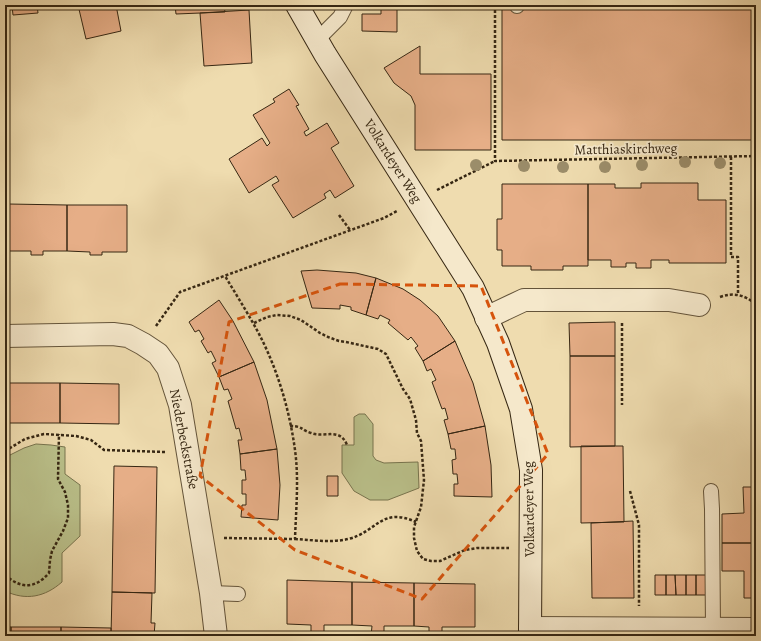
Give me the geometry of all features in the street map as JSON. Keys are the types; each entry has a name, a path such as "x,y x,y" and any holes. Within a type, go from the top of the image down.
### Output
{"street":[{"name":"Volkardeyer Weg","path":"297,5 317,40 473,288 498,343 521,409 531,470 530,632"},
{"path":"486,318 524,300 669,300 699,305"},
{"name":"Niederbeckstraße","path":"5,336 113,334 128,336 158,354 168,368 180,405 211,593 216,636"},
{"path":"530,632 639,628 756,629"}],"lane":[{"path":"317,40 340,18 346,5"},
{"path":"711,491 713,629"},
{"path":"211,593 238,594"}],"path":[{"path":"495,5 496,161"},
{"name":"Matthiaskirchweg","path":"143,344 180,292 384,218 496,161 756,156"},
{"path":"731,157 731,257 738,257 738,295"},
{"path":"338,215 350,230"},
{"path":"225,276 254,324 273,366 286,402 295,450 295,538"},
{"path":"699,305 725,296 738,295 745,296 756,305"},
{"path":"622,300 622,405"},
{"path":"254,324 266,317 277,315 290,316 300,320 328,337 367,348 378,349 386,354 403,389 410,399 416,420 417,433 421,441 424,480 421,507 416,522 414,538 417,551 423,559 440,561 448,559 465,550 477,548 531,548"},
{"path":"290,426 299,426 310,433 338,435 345,439 347,445"},
{"path":"6,449 25,439 44,434 58,434 76,436 91,440 104,450 187,452"},
{"path":"5,575 13,582 22,586 33,585 44,579 49,573 52,551 68,518 68,505 65,492 58,479 58,434"},
{"path":"630,491 639,525 639,628"},
{"path":"202,542 227,538 295,538 331,541 347,540 361,535 378,522 385,519 394,517 406,518 416,522"}],"highlighted area":[{"path":"340,284 481,286 548,454 422,599 295,550 200,476 229,322"}],"green space":[{"path":"359,414 365,414 373,424 373,456 376,460 384,463 418,462 419,488 388,500 370,500 354,491 342,473 342,445 354,445 354,417"},
{"path":"36,444 65,447 65,474 80,485 80,536 62,553 62,582 49,591 28,597 5,591 5,469 6,457"}],"building":[{"path":"5,5 37,5 38,13 13,15 12,6 5,7"},
{"path":"78,5 100,5 100,7 116,5 121,31 86,39"},
{"path":"175,5 224,5 225,12 176,14"},
{"path":"381,5 397,5 397,32 362,31 362,14 381,14"},
{"path":"502,6 756,6 756,140 502,140"},
{"path":"249,10 252,63 204,66 200,13"},
{"path":"420,46 420,74 491,74 491,150 415,150 415,105 411,96 394,83 384,68"},
{"path":"289,89 299,105 296,106 309,129 304,132 306,136 327,123 339,143 331,148 354,186 335,198 330,190 324,194 326,198 293,218 272,185 279,181 276,176 249,193 229,159 262,138 267,146 270,143 253,115 275,102 273,99"},
{"path":"641,183 698,183 698,200 726,200 726,263 669,263 669,260 651,260 651,268 636,268 636,263 626,263 626,267 611,267 611,260 588,260 588,184 615,184 615,188 641,188"},
{"path":"502,184 588,184 588,266 563,266 563,270 531,270 531,266 502,266 502,250 497,250 497,219 502,219"},
{"path":"5,204 8,204 8,251 5,251"},
{"path":"8,204 67,205 67,251 43,251 43,255 31,255 31,251 8,251"},
{"path":"67,205 127,205 127,252 102,252 102,255 90,255 90,252 67,251"},
{"path":"317,270 356,273 376,278 366,315 351,310 351,307 340,305 340,309 312,308 301,271"},
{"path":"376,278 403,289 420,300 438,316 455,341 423,361 415,348 418,346 411,337 408,340 388,323 390,320 380,315 378,319 366,315"},
{"path":"219,300 233,321 254,362 219,377 212,363 216,361 211,351 208,353 201,341 204,339 199,330 195,332 189,322"},
{"path":"615,322 615,356 570,356 569,323"},
{"path":"455,341 473,383 485,426 448,434 444,420 448,419 445,408 442,409 432,382 436,380 431,369 427,371 423,361"},
{"path":"570,356 615,356 615,446 570,447"},
{"path":"254,362 267,400 277,449 240,454 238,440 242,440 239,428 236,429 228,401 232,399 228,389 224,390 219,377"},
{"path":"5,383 60,383 60,423 5,423"},
{"path":"60,383 119,384 119,424 60,423"},
{"path":"485,426 491,465 492,497 454,496 454,484 458,484 457,474 453,474 452,460 456,459 455,449 451,449 448,434"},
{"path":"581,446 623,446 624,522 581,523"},
{"path":"277,449 280,485 278,520 241,517 242,505 246,505 246,494 242,494 242,480 246,480 245,470 241,470 240,454"},
{"path":"114,466 157,467 155,593 112,592"},
{"path":"327,476 338,476 338,496 327,496"},
{"path":"743,487 756,487 756,543 722,543 722,514 744,513"},
{"path":"633,521 634,598 592,598 591,523"},
{"path":"722,543 756,543 756,598 744,598 744,571 722,571"},
{"path":"655,575 666,575 666,595 655,595"},
{"path":"666,575 675,575 676,595 666,595"},
{"path":"675,575 686,575 686,595 676,595"},
{"path":"686,575 696,575 696,595 686,595"},
{"path":"696,575 706,575 706,595 696,595"},
{"path":"287,580 352,582 352,625 324,625 324,636 311,636 311,625 287,624"},
{"path":"352,582 414,583 414,626 384,626 384,636 371,636 372,626 352,625"},
{"path":"414,583 475,584 475,627 442,627 442,636 429,636 429,627 414,626"},
{"path":"112,592 152,593 151,623 155,623 154,636 111,636"},
{"path":"5,626 11,627 11,636 5,636"},
{"path":"11,627 61,627 61,636 11,636"},
{"path":"61,627 111,628 111,636 61,636"}]}
